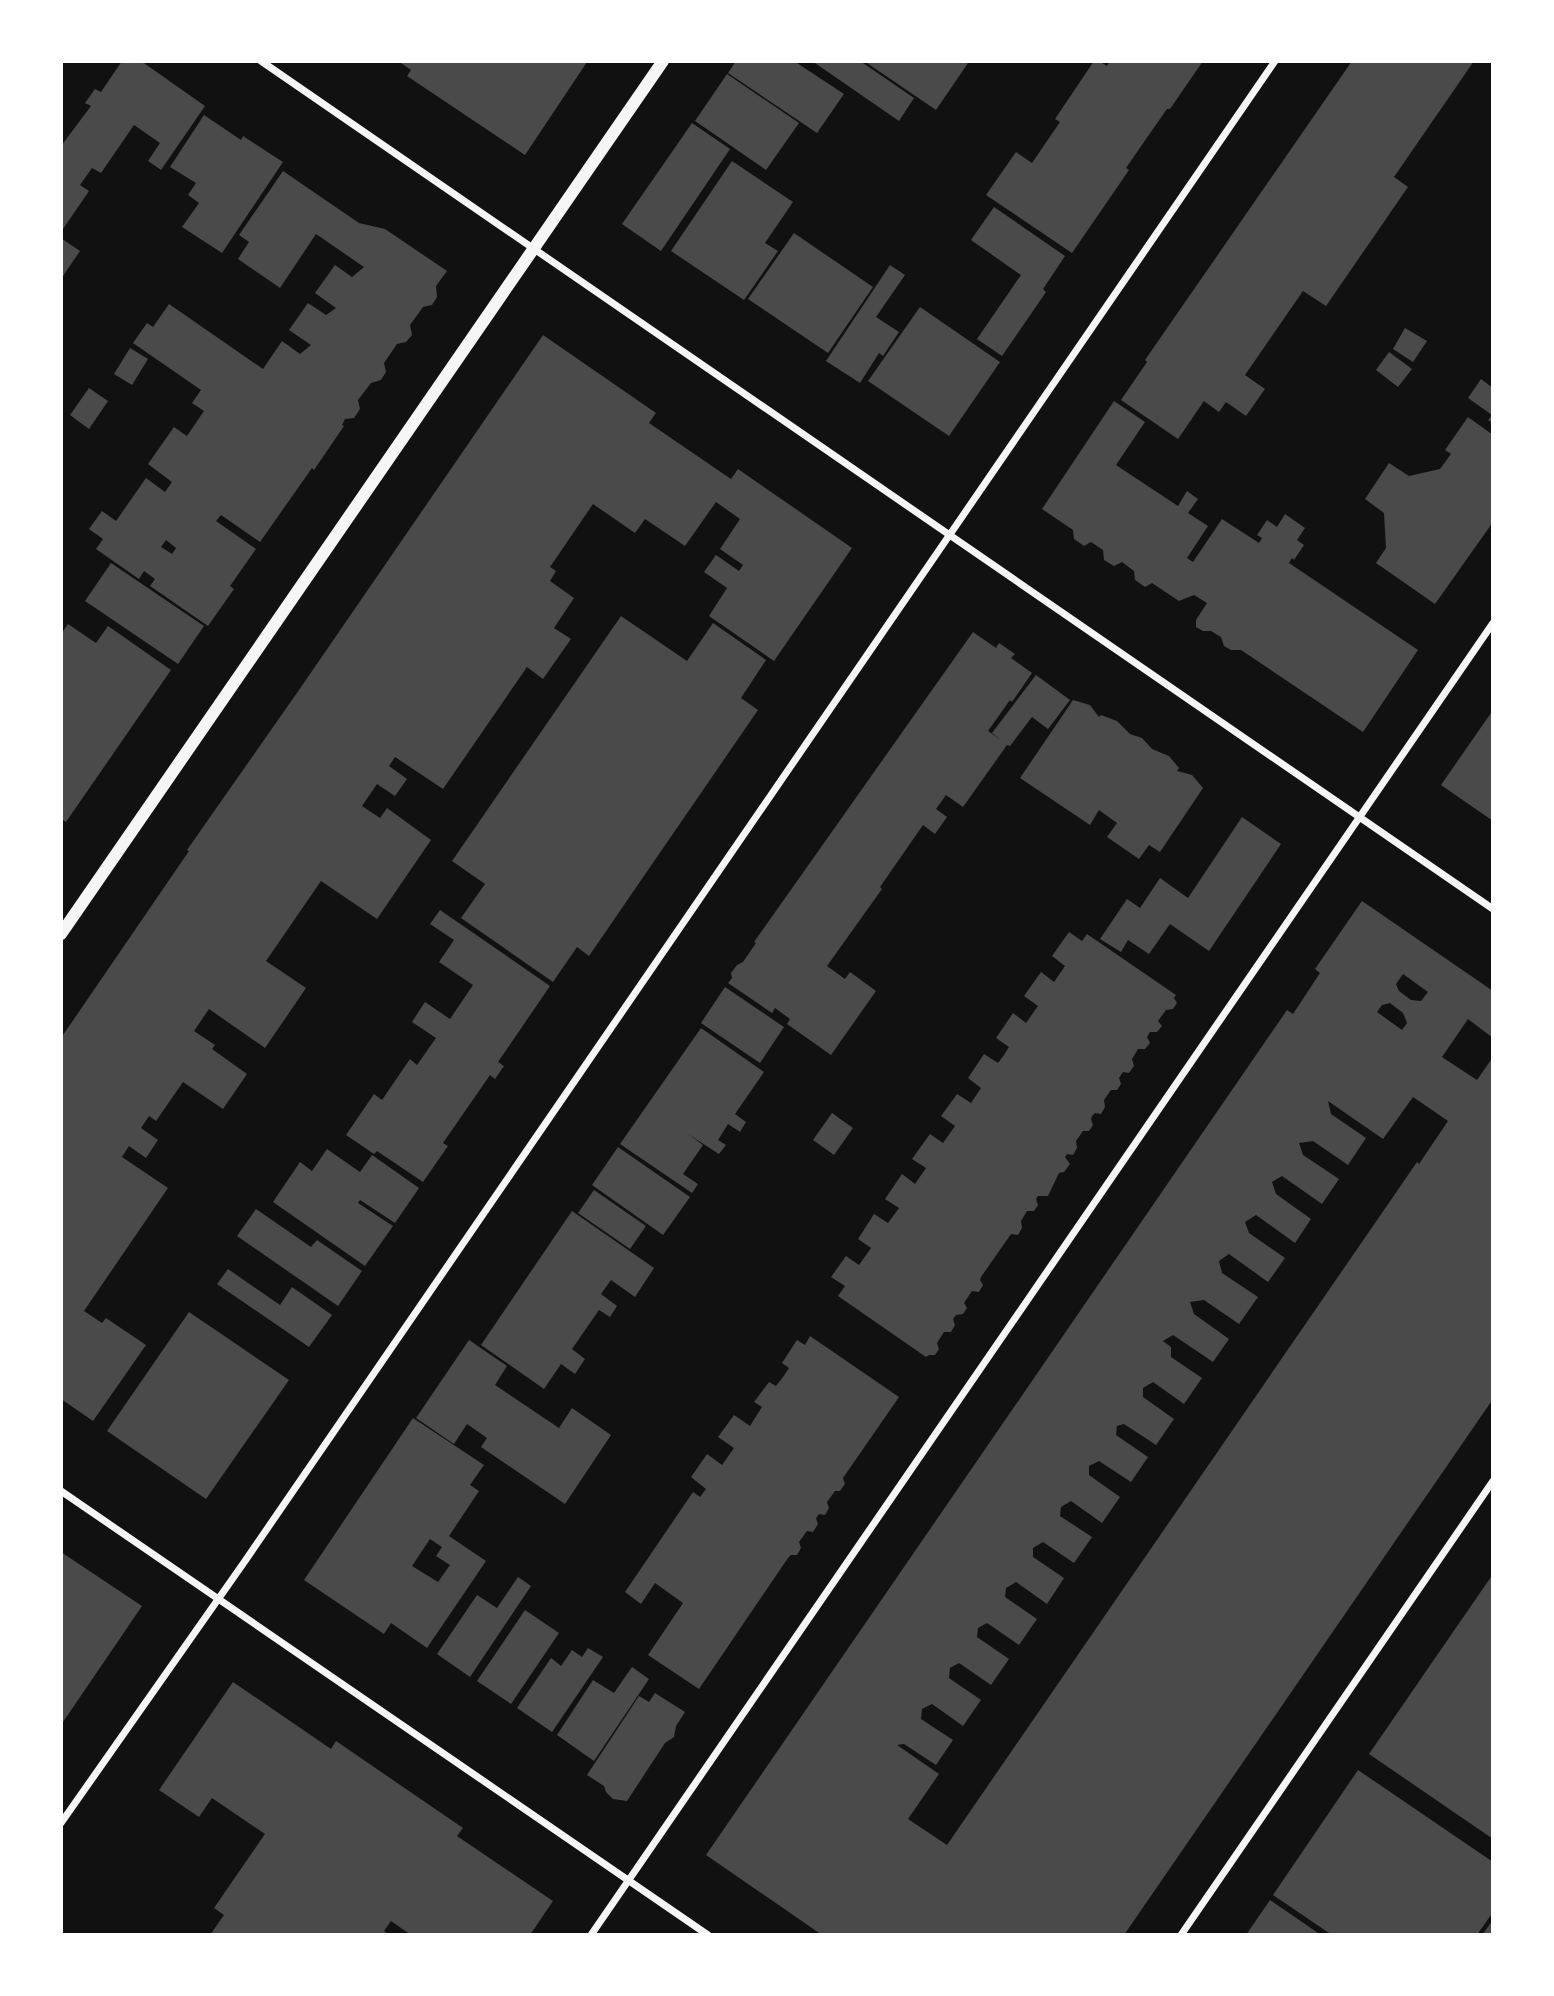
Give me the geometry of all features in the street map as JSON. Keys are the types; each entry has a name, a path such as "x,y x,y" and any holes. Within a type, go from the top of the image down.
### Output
{"street":[{"path":"261,61 1493,909"},
{"path":"61,934 663,61"},
{"path":"61,1824 1275,61"},
{"path":"591,1935 1493,624"},
{"path":"1181,1935 1493,1481"},
{"path":"61,1492 708,1935"}],"building":[{"path":"122,61 141,61 205,106 161,170 148,161 160,143 134,125 101,173 92,168 80,185 89,191 63,229 61,146 91,106 85,103 95,89 101,92"},
{"path":"398,61 587,62 525,155 407,76 411,70"},
{"path":"736,61 794,61 844,94 817,133 728,73"},
{"path":"812,61 860,61 914,98 899,121"},
{"path":"864,61 966,61 968,63 936,110"},
{"path":"1094,61 1107,66 1110,61 1203,61 1126,168 1129,170 1072,253 986,195 1016,152 1032,163 1060,122 1055,119"},
{"path":"1352,61 1474,61 1394,177 1408,187 1326,306 1303,291 1245,375 1265,389 1246,416 1226,402 1219,412 1204,401 1178,439 1121,400 1147,362 1145,360"},
{"path":"727,74 799,123 766,170 695,121"},
{"path":"204,115 241,140 243,136 283,162 222,253 182,227 199,203 188,195 196,183 170,167"},
{"path":"692,123 730,149 661,251 622,224"},
{"path":"732,161 793,202 765,243 778,251 744,300 671,251"},
{"path":"283,171 359,223 385,229 447,271 436,286 437,297 432,305 423,307 410,325 412,335 406,342 397,344 384,363 386,372 381,380 371,383 358,400 360,409 354,418 345,419 342,425 344,426 314,470 312,468 260,542 221,515 216,521 256,549 230,586 234,589 208,626 150,586 155,579 144,571 139,579 96,549 103,539 89,529 102,511 116,521 146,478 165,492 172,482 148,464 174,427 187,436 204,411 192,403 201,390 133,343 147,323 153,327 169,304 263,369 282,341 300,354 311,345 289,330 308,303 326,315 336,308 315,293 335,265 352,277 364,267 316,234 280,288 238,259 249,242 239,235","holes":["166,540 176,548 172,554 161,547"]},
{"path":"994,207 1065,256 1043,289 1046,292 1002,356 977,339 1021,275 971,240"},
{"path":"794,233 873,287 828,353 748,299"},
{"path":"61,238 80,251 61,279"},
{"path":"890,265 905,275 876,317 899,332 883,356 879,353 860,383 826,361"},
{"path":"920,307 1000,362 949,436 868,381"},
{"path":"1405,328 1427,341 1413,362 1393,349"},
{"path":"543,335 656,413 649,423 731,479 738,469 852,548 774,661 709,616 727,588 704,572 716,555 739,571 743,565 720,549 740,519 716,502 685,546 645,519 635,533 593,504 550,567 556,571 550,581 574,598 554,628 571,639 543,679 527,667 443,789 395,757 389,766 407,779 395,796 377,784 362,806 380,818 387,808 431,840 377,919 321,881 266,961 306,988 265,1048 209,1009 194,1031 215,1045 212,1049 247,1074 223,1109 183,1082 156,1121 149,1116 141,1128 158,1140 146,1158 129,1146 122,1157 168,1188 84,1311 102,1323 106,1318 146,1345 93,1421 61,1399 61,1038 189,851 187,850"},
{"path":"130,348 148,359 132,385 114,374"},
{"path":"1389,352 1412,369 1398,387 1376,370"},
{"path":"1481,379 1493,388 1493,423 1488,420 1492,415 1468,398"},
{"path":"89,388 108,401 89,429 70,415"},
{"path":"1114,401 1145,422 1116,465 1178,506 1187,491 1198,499 1188,513 1208,526 1187,558 1193,562 1222,519 1259,543 1262,538 1257,535 1267,520 1277,527 1285,514 1305,528 1297,540 1304,545 1289,563 1418,650 1363,732 1241,650 1231,650 1224,646 1221,637 1196,627 1196,620 1207,603 1194,595 1179,601 1152,583 1145,587 1135,580 1134,571 1122,562 1114,566 1104,560 1103,550 1091,542 1084,546 1074,539 1073,530 1042,509"},
{"path":"1468,417 1493,435 1493,522 1435,604 1376,563 1386,548 1384,513 1365,499 1389,463 1409,476 1440,469 1451,454 1445,450"},
{"path":"111,563 204,626 178,664 85,601"},
{"path":"621,616 687,661 713,623 766,660 741,698 758,710 589,956 577,947 553,982 461,918 485,884 452,861"},
{"path":"68,624 96,643 108,626 171,670 66,822 61,819 61,634"},
{"path":"973,632 996,648 999,643 1015,654 1011,658 1032,673 988,731 1002,741 992,733 1036,675 1070,700 1048,729 1032,717 1010,746 1007,745 963,807 946,795 936,809 947,817 935,834 923,825 880,887 882,889 827,966 845,979 850,972 876,991 831,1055 787,1024 790,1019 775,1008 772,1013 728,983 732,978 731,973 743,962 756,943 754,942"},
{"path":"1073,700 1090,705 1099,717 1101,715 1117,721 1130,734 1142,738 1152,749 1169,756 1179,768 1177,771 1192,775 1203,788 1160,852 1149,845 1139,859 1107,837 1117,823 1099,810 1090,825 1020,778"},
{"path":"1493,710 1493,821 1441,785"},
{"path":"1242,817 1281,844 1209,951 1170,924 1149,954 1128,940 1121,952 1100,939 1127,899 1140,908 1160,878 1188,898"},
{"path":"1362,901 1493,991 1493,1038 1468,1019 1442,1057 1477,1080 1493,1057 1493,1399 1124,1935 822,1935 706,1855 1287,1010 1293,1014 1320,973 1315,969","holes":["1403,974 1428,992 1421,1001 1411,1000 1399,991 1396,984","1390,1003 1403,1013 1407,1023 1402,1030 1377,1012 1382,1005","1413,1097 1448,1121 1419,1164 1417,1162 947,1845 908,1819 939,1774 897,1745 904,1744 936,1765 953,1740 921,1719 922,1709 932,1704 963,1726 981,1700 949,1678 950,1668 959,1663 991,1685 1009,1659 977,1637 978,1628 987,1623 1019,1645 1037,1619 1005,1597 1006,1588 1016,1582 1047,1604 1064,1578 1033,1557 1033,1548 1043,1542 1074,1563 1092,1537 1060,1516 1061,1507 1071,1501 1102,1523 1120,1497 1089,1475 1089,1466 1099,1461 1131,1482 1148,1457 1116,1435 1117,1426 1124,1424 1156,1445 1174,1419 1143,1397 1143,1388 1153,1382 1184,1404 1202,1378 1171,1357 1171,1347 1163,1341 1173,1335 1213,1362 1229,1339 1194,1314 1190,1302 1204,1300 1239,1324 1258,1297 1222,1273 1219,1261 1229,1254 1268,1282 1285,1258 1249,1233 1245,1222 1256,1215 1295,1243 1311,1219 1276,1194 1272,1182 1282,1176 1322,1204 1339,1179 1303,1155 1299,1143 1313,1141 1348,1165 1366,1138 1331,1114 1328,1101 1383,1139"]},
{"path":"440,910 550,986 498,1062 504,1066 495,1079 490,1075 443,1143 448,1146 423,1182 377,1151 374,1154 346,1135 374,1094 382,1100 410,1059 417,1065 436,1038 412,1022 425,1002 450,1019 473,985 439,962 454,940 430,924"},
{"path":"1069,932 1082,941 1087,934 1176,995 1174,998 1177,1003 1173,1009 1166,1010 1158,1021 1162,1026 1157,1032 1150,1032 1147,1037 1150,1043 1145,1049 1138,1049 1132,1059 1134,1066 1129,1073 1123,1072 1117,1090 1111,1090 1104,1100 1105,1107 1101,1114 1095,1113 1092,1116 1093,1125 1089,1131 1083,1131 1076,1141 1077,1148 1073,1155 1067,1154 1065,1157 1070,1164 1064,1172 1059,1173 1048,1196 1038,1196 1038,1205 1034,1211 1027,1211 1021,1221 1022,1228 1018,1235 1011,1234 981,1277 983,1285 979,1292 972,1291 964,1303 967,1308 963,1314 956,1315 953,1319 955,1325 951,1332 944,1332 937,1343 939,1349 935,1355 926,1357 838,1296 845,1286 831,1277 846,1256 859,1265 871,1248 858,1239 874,1214 888,1223 899,1208 885,1199 902,1174 915,1184 926,1168 912,1159 930,1134 943,1143 955,1126 941,1116 957,1094 971,1103 981,1088 968,1078 984,1054 998,1063 1004,1055 1009,1047 996,1038 1013,1013 1026,1023 1038,1006 1024,996 1041,972 1054,982 1065,966 1052,956"},
{"path":"725,987 784,1027 760,1063 701,1023"},
{"path":"701,1028 764,1072 735,1114 746,1122 740,1132 728,1124 718,1140 726,1145 719,1154 688,1134 703,1145 683,1174 698,1184 692,1193 620,1144"},
{"path":"832,1113 853,1128 834,1155 813,1140"},
{"path":"618,1147 690,1197 663,1235 592,1185"},
{"path":"327,1149 360,1172 372,1155 419,1188 395,1223 360,1200 358,1203 393,1226 365,1266 273,1202 300,1162 312,1171"},
{"path":"594,1190 646,1226 630,1249 578,1213"},
{"path":"256,1209 311,1247 317,1240 362,1271 338,1306 237,1236"},
{"path":"572,1211 654,1268 635,1297 611,1280 601,1294 617,1306 610,1317 599,1310 572,1349 585,1359 575,1374 561,1364 544,1389 481,1345"},
{"path":"228,1269 280,1305 292,1287 332,1315 309,1347 217,1284"},
{"path":"189,1312 289,1380 206,1499 107,1431"},
{"path":"810,1336 899,1397 843,1478 845,1484 840,1491 835,1491 827,1502 829,1508 825,1515 819,1514 816,1518 818,1524 813,1532 807,1531 799,1542 801,1548 797,1555 788,1558 699,1689 648,1655 683,1603 655,1583 641,1604 625,1592 693,1492 700,1497 706,1489 691,1477 707,1454 722,1465 734,1448 718,1437 734,1415 750,1426 762,1407 754,1402 769,1382 776,1386 783,1377 789,1368 782,1363 797,1340 805,1345"},
{"path":"469,1340 507,1366 495,1385 559,1428 572,1408 611,1435 565,1504 481,1447 487,1438 467,1424 454,1444 416,1418"},
{"path":"413,1418 484,1465 470,1485 479,1491 449,1536 486,1561 427,1648 391,1623 384,1634 304,1580","holes":["430,1539 442,1547 436,1556 450,1565 438,1582 412,1566"]},
{"path":"61,1552 142,1606 61,1725"},
{"path":"1493,1574 1493,1839 1369,1754"},
{"path":"518,1577 531,1586 470,1677 437,1654 477,1595 497,1608"},
{"path":"525,1610 559,1633 511,1704 477,1681"},
{"path":"588,1648 603,1657 552,1732 517,1708 551,1658 561,1666 572,1650 582,1657"},
{"path":"632,1667 649,1679 594,1761 557,1735 593,1680 614,1693"},
{"path":"233,1682 331,1749 336,1741 463,1828 457,1836 553,1901 530,1935 411,1935 391,1921 384,1931 389,1935 210,1935 224,1915 214,1908 265,1834 212,1798 199,1817 159,1790"},
{"path":"655,1693 685,1712 676,1726 674,1737 665,1743 627,1801 613,1799 604,1786 587,1775 639,1696 649,1702"},
{"path":"1358,1770 1493,1862 1493,1912 1477,1935 1332,1935 1273,1895"},
{"path":"1270,1900 1321,1935 1246,1935"},
{"path":"1493,1920 1493,1935 1482,1935"}]}
